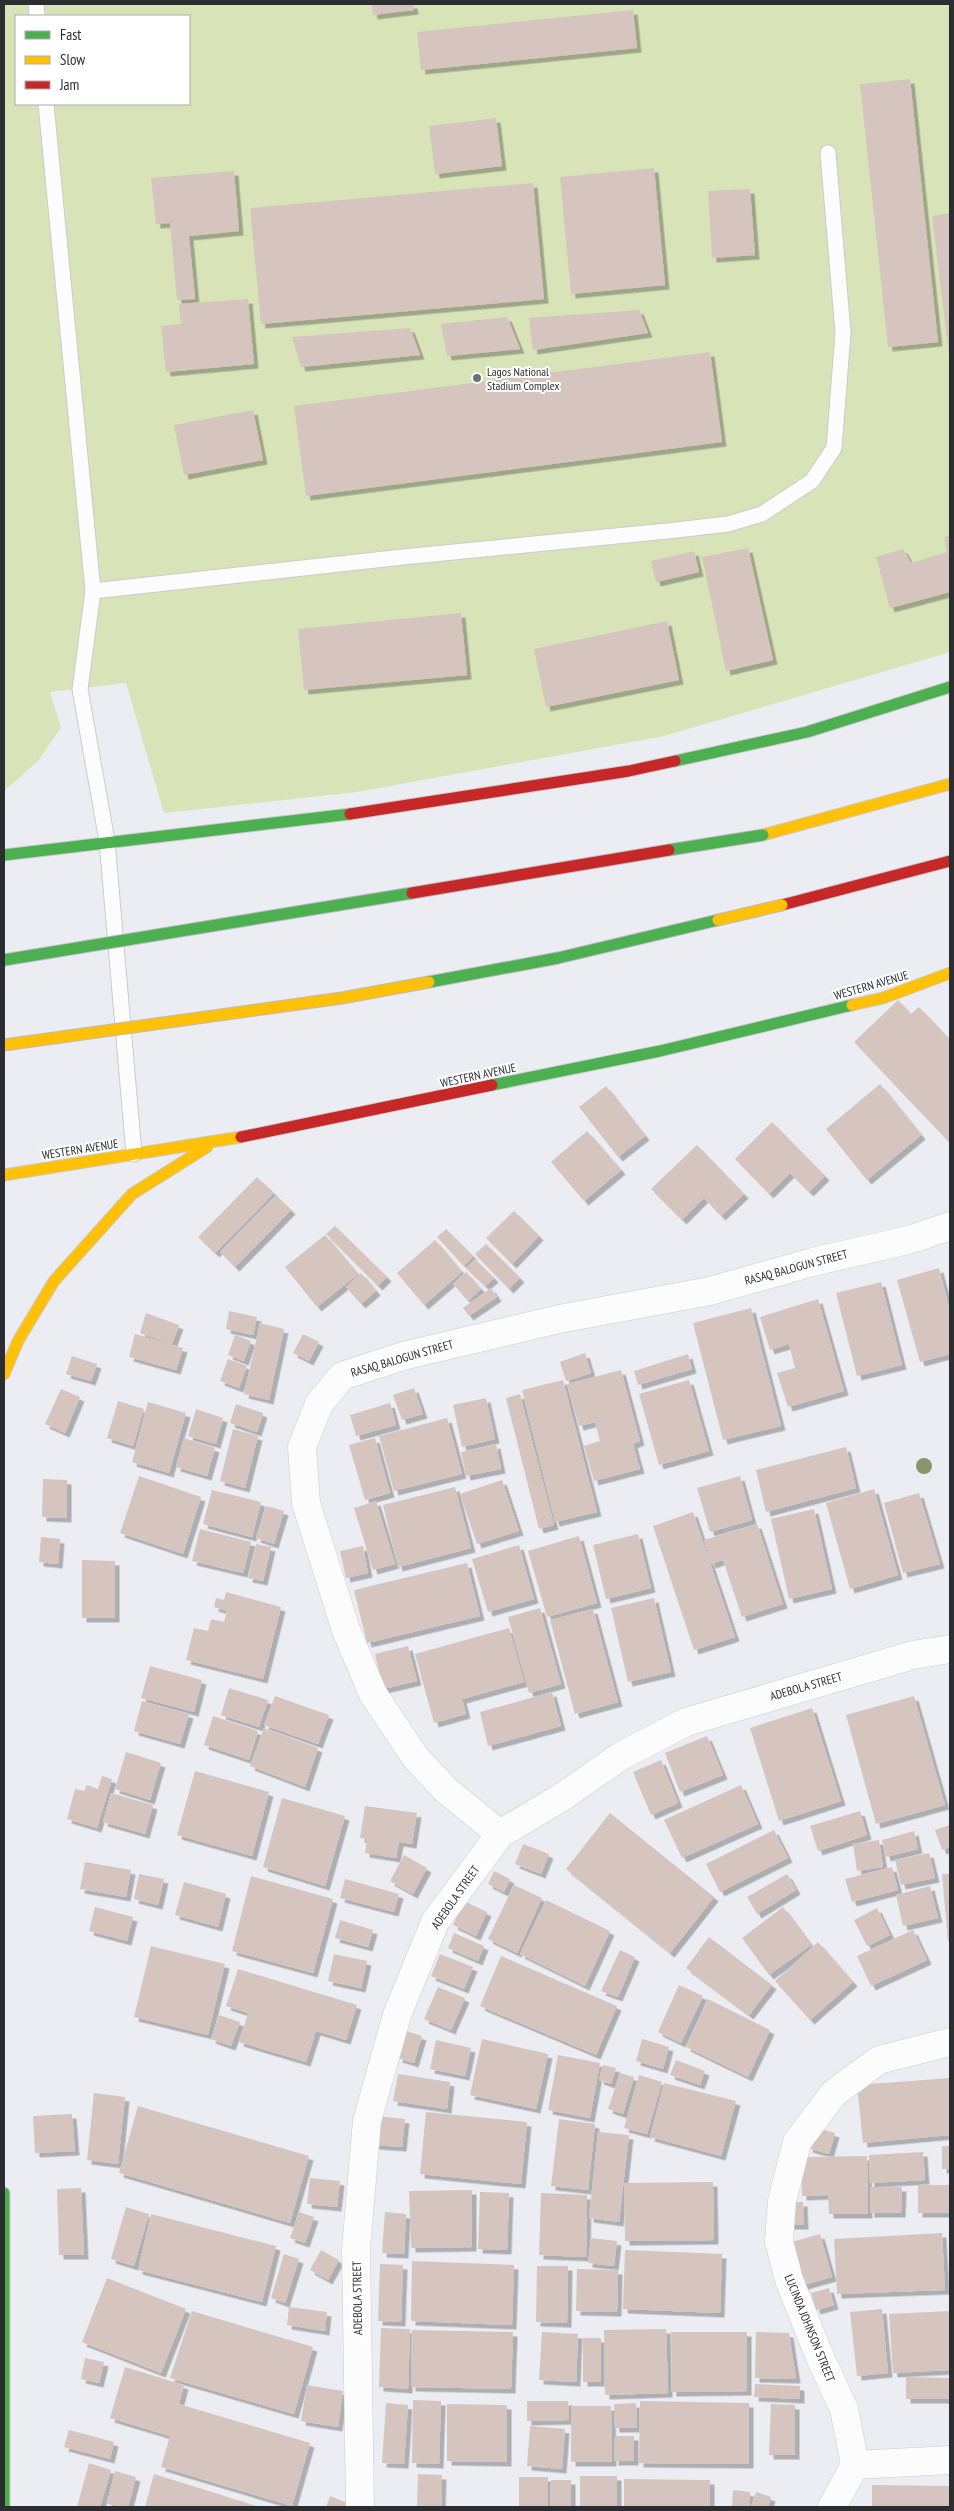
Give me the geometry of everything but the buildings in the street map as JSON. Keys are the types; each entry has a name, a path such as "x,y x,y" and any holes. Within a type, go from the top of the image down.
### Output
{"main road":[{"path":"4,855 107,841 393,810 629,771 807,732 950,688"},
{"path":"4,960 763,834 950,784"},
{"path":"4,1045 360,994 558,958 782,905 950,861"},
{"name":"WESTERN AVENUE","path":"4,1175 216,1142 660,1051 883,998 950,974"},
{"path":"4,1374 18,1341 54,1281 132,1194 216,1142"},
{"path":"4,2193 4,2507"}],"street":[{"name":"RASAQ BALOGUN STREET","path":"500,1834 447,1791 415,1757 373,1694 346,1630 306,1503 302,1447 319,1404 342,1376 402,1356 559,1319 710,1290 812,1262 912,1240 950,1226"},
{"name":"ADEBOLA STREET","path":"360,2507 356,2249 367,2120 397,2015 435,1922 500,1834 562,1797 621,1756 686,1722 904,1658 950,1649"},
{"name":"LUCINDA JOHNSON STREET","path":"855,2464 844,2409 819,2355 789,2280 779,2240 782,2201 797,2142 834,2093 879,2060 950,2042"},
{"path":"832,2507 855,2464 950,2460"}],"lane":[{"path":"46,105 93,591 80,689 107,841 134,1154"},
{"path":"93,591 403,557 677,530 728,524 762,514 812,481 834,448 843,333 828,153"}],"green space":[{"name":"Lagos National Stadium Complex","path":"4,4 950,4 950,652 664,736 357,792 164,813 126,683 50,692 61,728 37,762 4,791"}],"traffic: fast":[{"path":"675,761 807,732 950,687"},
{"path":"4,855 350,814"},
{"path":"669,850 763,835"},
{"path":"4,960 412,893"},
{"path":"429,982 558,958 718,920"},
{"path":"492,1085 660,1051 852,1005"},
{"path":"4,2193 4,2507"}],"traffic: slow":[{"path":"763,835 950,784"},
{"path":"718,920 782,905"},
{"path":"852,1005 883,998 950,973"},
{"path":"4,1045 342,998 429,982"},
{"path":"4,1175 241,1137"},
{"path":"4,1374 18,1341 54,1281 132,1194 207,1147"}],"traffic: jam":[{"path":"350,814 629,771 675,761"},
{"path":"412,893 669,850"},
{"path":"782,905 950,861"},
{"path":"241,1137 492,1085"}],"place":[{"name":"Lagos National Stadium Complex","path":"477,378"}]}
